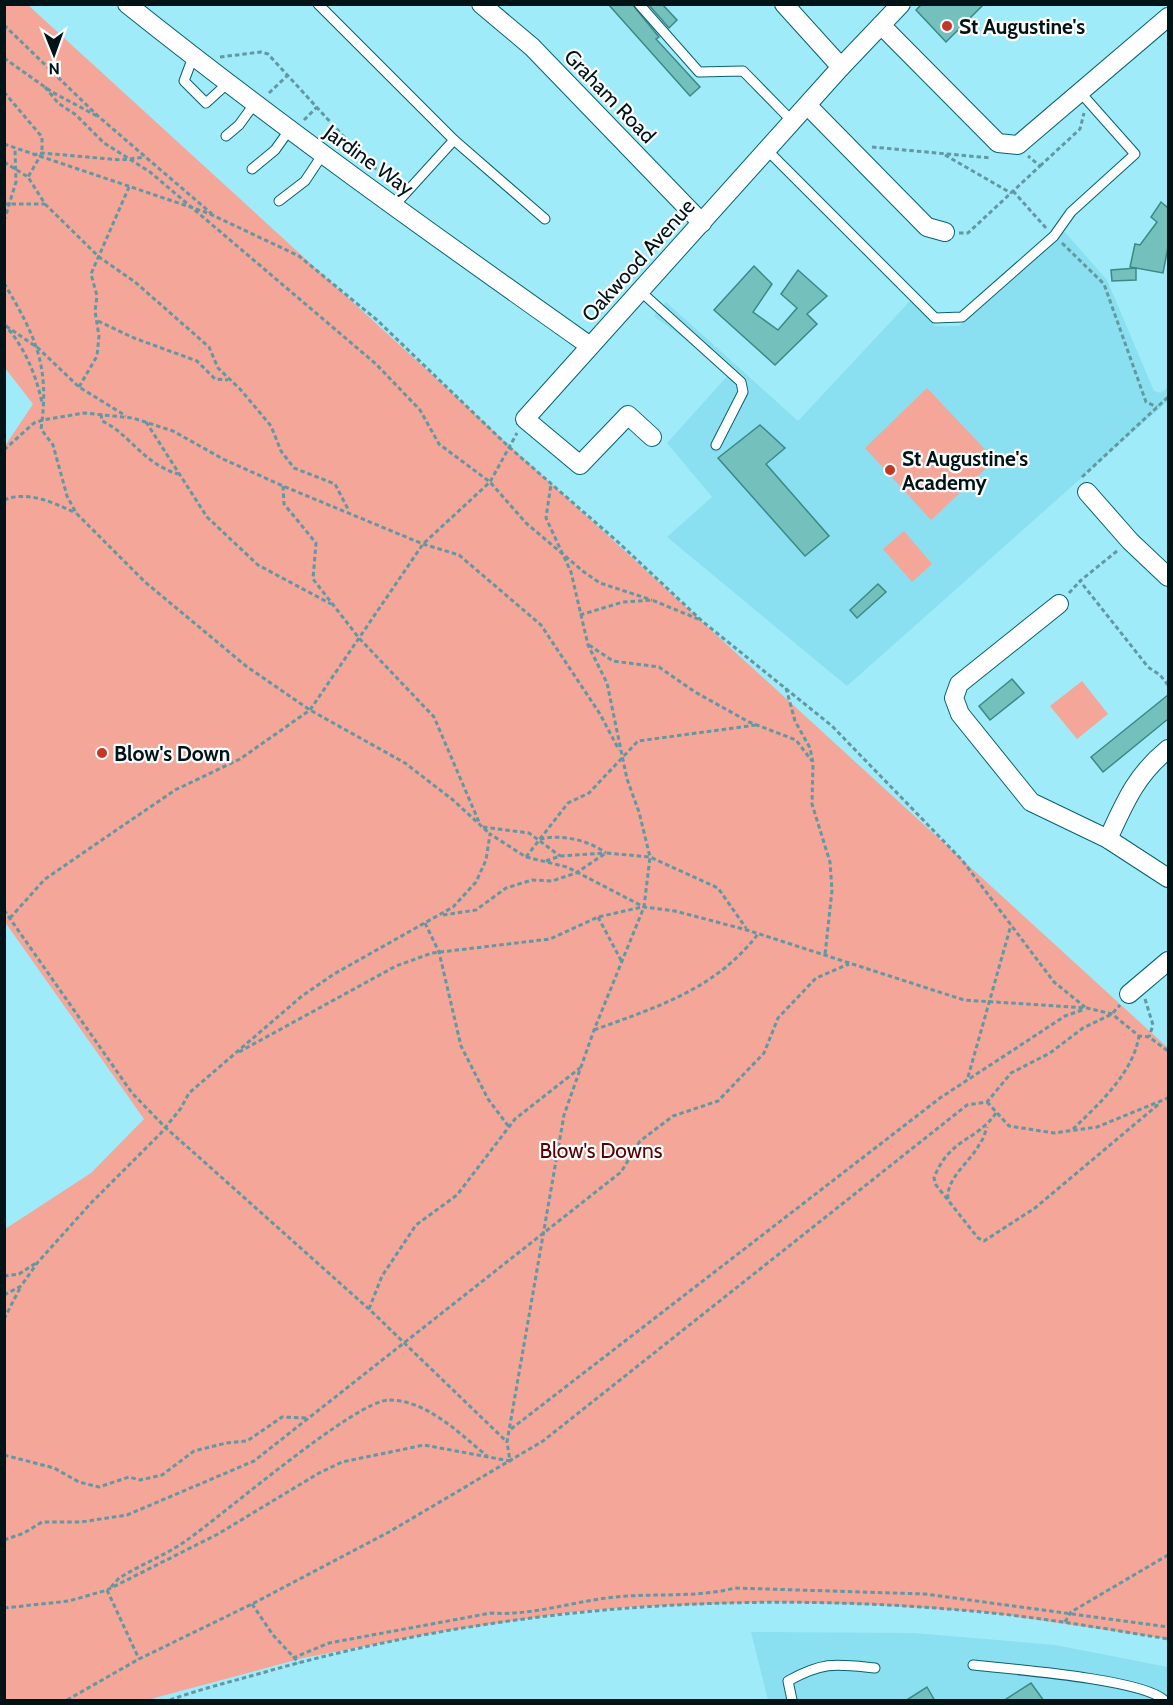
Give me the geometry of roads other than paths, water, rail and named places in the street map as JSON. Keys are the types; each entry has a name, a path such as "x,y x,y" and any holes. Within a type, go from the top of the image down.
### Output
{"street":[{"name":"Jardine Way","path":"127,4 195,59 228,83 259,101 323,154 394,207 590,346"},
{"name":"Graham Road","path":"481,4 532,47 702,223"},
{"path":"784,4 841,67"},
{"name":"Oakwood Avenue","path":"652,437 628,415 580,465 525,419 841,67 901,4"},
{"path":"881,25 998,143 1018,145 1086,97 1168,17"},
{"path":"808,106 927,227 945,232"},
{"path":"1087,492 1130,540 1168,577"},
{"path":"1059,604 959,684 954,698 960,714 1031,802 1108,839 1168,878"},
{"path":"1108,839 1131,788 1155,760 1168,749"},
{"path":"1133,991 1168,961"}],"lane":[{"path":"318,4 454,140 545,219"},
{"path":"639,4 699,72 743,71 793,122"},
{"path":"195,59 184,81 206,103 228,83"},
{"path":"767,150 934,318 962,317 1054,236 1071,212 1135,154 1086,97"},
{"path":"226,136 239,125 259,101"},
{"path":"252,169 275,150 294,128"},
{"path":"394,207 454,140"},
{"path":"279,201 305,181 323,154"},
{"path":"639,290 741,382 743,392 716,445"},
{"path":"792,1701 788,1681 806,1671 830,1663 875,1668"},
{"path":"973,1665 1063,1674 1137,1688 1164,1701"}],"place":[{"name":"St Augustine's","path":"947,26"},
{"name":"St Augustine's Academy","path":"890,470"},
{"name":"Blow's Down","path":"102,753"}],"park label":[{"name":"Blow's Downs","path":"601,1150"}]}
